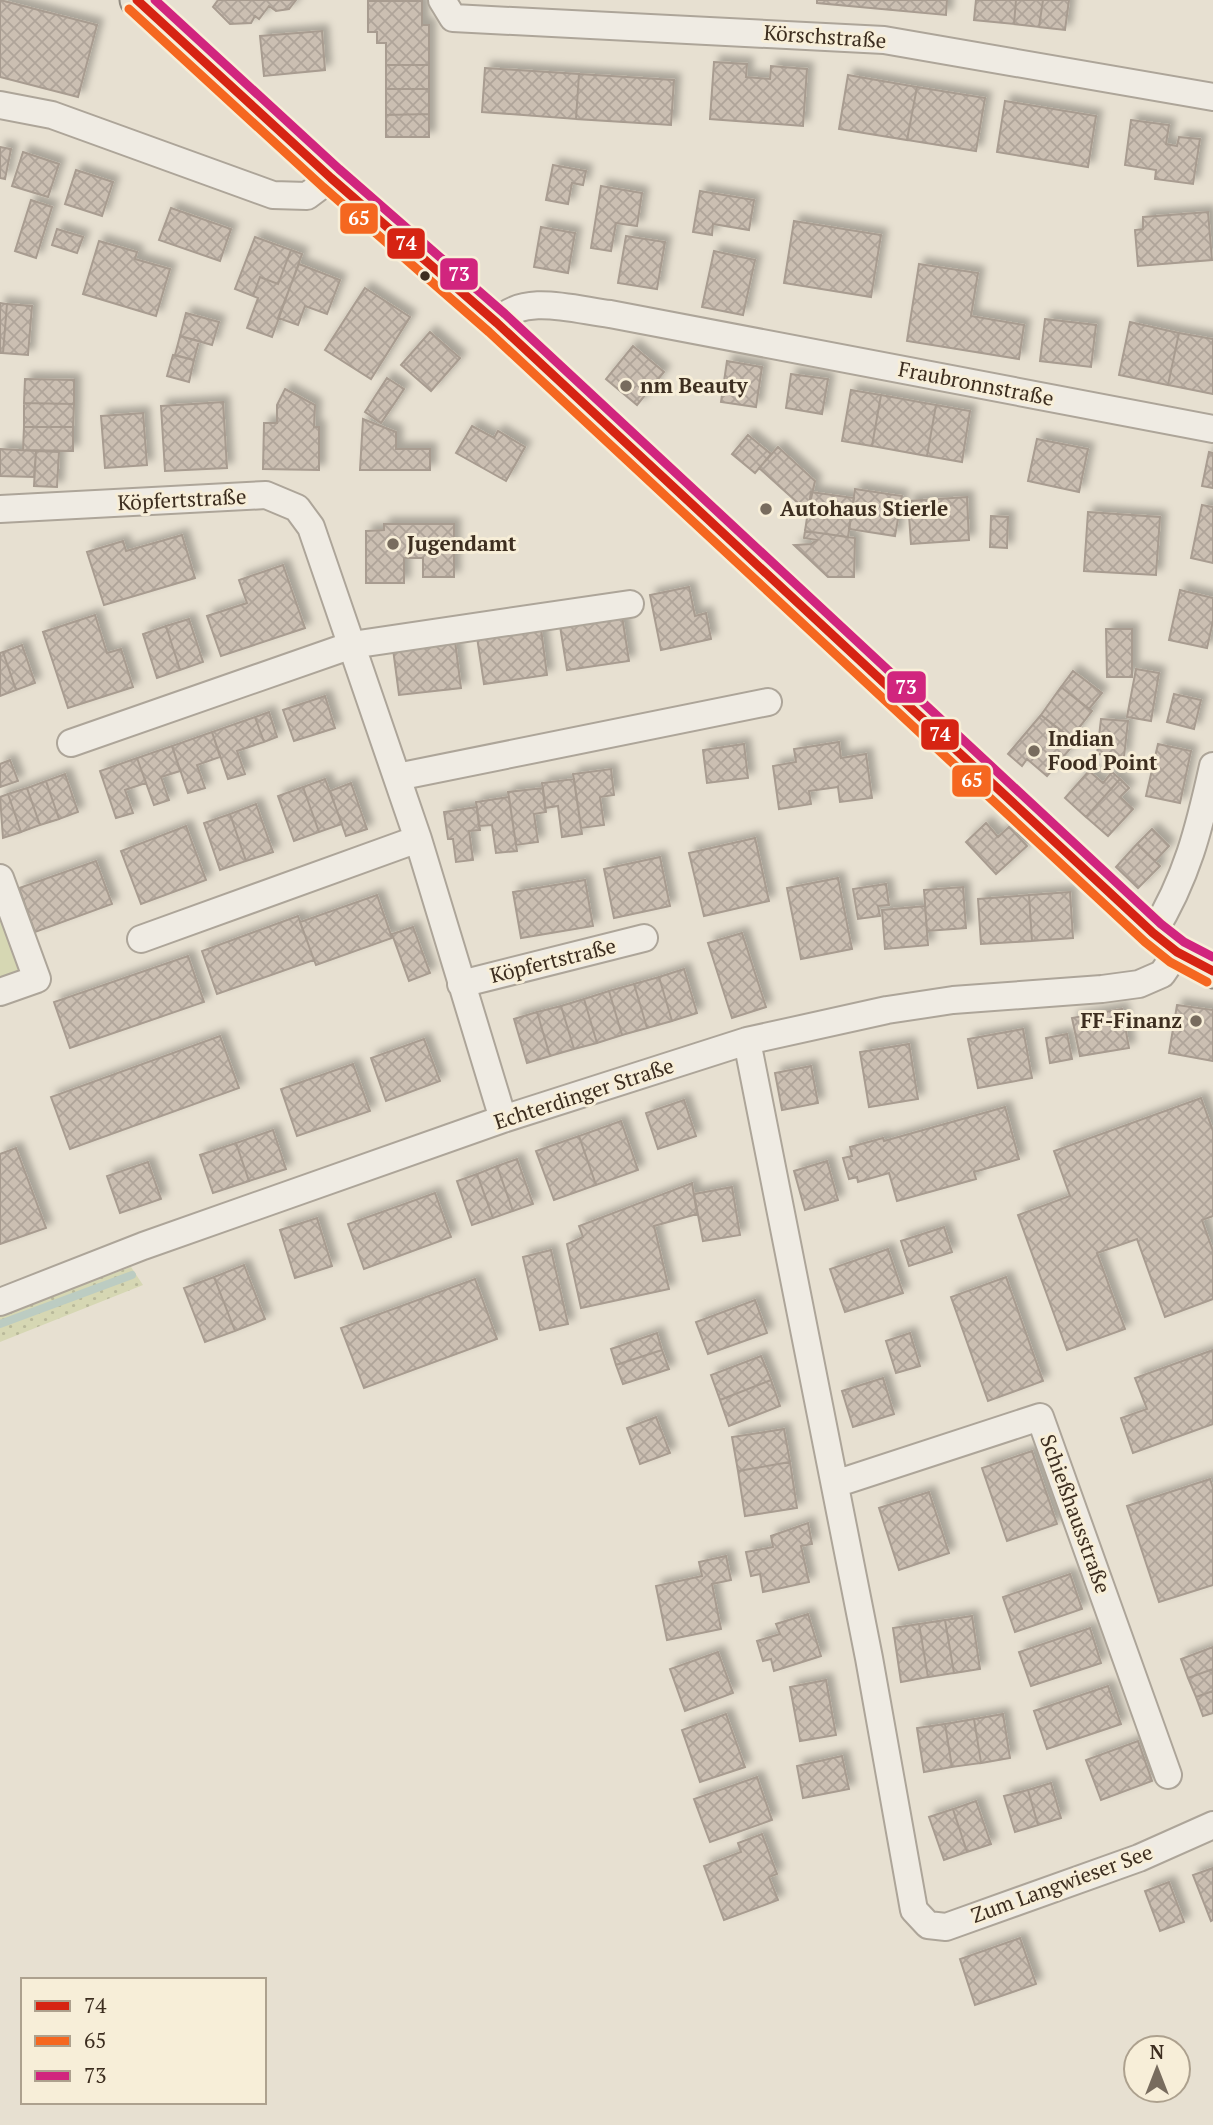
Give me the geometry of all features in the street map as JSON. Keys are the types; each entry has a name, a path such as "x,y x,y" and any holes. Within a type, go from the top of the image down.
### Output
{"main road":[{"path":"137,0 331,178 497,323 1165,943 1213,971"}],"street":[{"name":"Körschstraße","path":"442,0 453,18 884,40 1213,97"},
{"path":"0,105 52,115 273,195 307,196 331,178"},
{"name":"Fraubronnstraße","path":"497,323 507,311 526,304 610,314 1213,429"},
{"name":"Köpfertstraße","path":"0,509 266,495 297,508 311,527 418,839 503,1119"},
{"path":"71,743 352,645 630,604"},
{"path":"397,777 768,702"},
{"name":"Echterdinger Straße","path":"0,1302 143,1246 503,1119 747,1041 914,1006 1139,984 1162,974 1165,943 1178,891 1199,830 1213,766"},
{"path":"141,939 418,839"},
{"path":"0,878 37,979 0,992"},
{"name":"Köpfertstraße","path":"461,984 644,938"},
{"path":"747,1041 835,1484"},
{"name":"Schießhausstraße","path":"835,1484 1040,1417 1168,1775"},
{"name":"Zum Langwieser See","path":"835,1484 914,1910 928,1924 946,1927 1139,1858 1213,1825"}],"green space":[{"path":"0,878 37,979 0,992"},
{"path":"131,1267 143,1285 0,1342 0,1315"}],"building":[{"path":"0,0 97,25 78,97 0,77"},
{"path":"218,0 296,0 289,9 276,11 269,6 259,19 255,16 251,23 230,24 213,7"},
{"path":"817,0 947,0 946,15 817,3"},
{"path":"976,0 1016,0 1014,24 974,20"},
{"path":"1016,0 1043,0 1039,27 1014,24"},
{"path":"1043,0 1069,0 1065,30 1039,27"},
{"path":"368,1 422,1 422,25 429,25 429,65 386,65 386,43 377,43 377,32 368,32"},
{"path":"322,31 325,70 264,76 260,36"},
{"path":"714,62 747,64 746,77 770,79 771,66 807,69 803,126 710,119"},
{"path":"386,65 429,65 429,89 386,89"},
{"path":"485,68 579,74 576,119 482,112"},
{"path":"579,74 674,80 671,125 576,119"},
{"path":"848,75 917,87 907,140 839,129"},
{"path":"917,87 985,98 976,151 907,140"},
{"path":"386,89 429,89 429,114 386,115"},
{"path":"1005,101 1096,116 1088,167 997,152"},
{"path":"429,114 429,137 386,137 386,115"},
{"path":"1131,120 1169,125 1166,144 1177,146 1179,137 1200,139 1193,184 1155,179 1156,170 1125,165"},
{"path":"0,147 11,149 5,179 0,178"},
{"path":"23,152 59,164 48,197 12,186"},
{"path":"553,165 586,171 583,185 572,183 568,204 546,200"},
{"path":"76,170 113,182 102,216 65,204"},
{"path":"601,186 642,193 637,226 616,223 611,251 591,248"},
{"path":"700,191 754,200 749,230 713,224 712,235 693,232"},
{"path":"31,200 52,207 36,258 15,251"},
{"path":"171,208 231,229 220,261 159,240"},
{"path":"1208,212 1212,260 1138,266 1135,230 1143,229 1143,217"},
{"path":"794,221 881,235 871,297 784,283"},
{"path":"541,227 575,233 568,273 534,267"},
{"path":"57,229 83,237 77,253 52,245"},
{"path":"626,236 665,242 657,289 618,283"},
{"path":"255,237 291,250 278,284 260,277 253,296 235,289"},
{"path":"99,241 137,252 135,259 170,269 156,316 83,294"},
{"path":"291,250 302,254 272,337 247,328 258,298 253,296 260,277 278,284"},
{"path":"714,251 755,260 743,315 702,307"},
{"path":"299,264 340,280 327,314 305,306 298,325 278,318"},
{"path":"919,264 978,273 971,316 1024,325 1019,359 907,341"},
{"path":"365,288 410,317 371,379 325,350"},
{"path":"0,303 7,304 3,353 0,353"},
{"path":"7,304 32,306 28,355 3,353"},
{"path":"186,313 219,322 212,345 180,336"},
{"path":"1045,319 1096,325 1091,367 1040,361"},
{"path":"1130,322 1179,333 1168,385 1119,375"},
{"path":"430,332 460,358 431,391 401,365"},
{"path":"1179,333 1213,339 1213,394 1168,385"},
{"path":"180,336 199,341 194,360 175,355"},
{"path":"633,346 664,372 637,405 606,379"},
{"path":"173,355 194,360 189,382 167,376"},
{"path":"727,361 762,367 756,407 721,402"},
{"path":"791,374 828,379 822,414 786,408"},
{"path":"387,378 404,389 381,423 365,412"},
{"path":"25,379 74,380 74,404 24,403"},
{"path":"285,389 315,405 314,427 319,427 319,470 263,469 264,423 277,423 277,405"},
{"path":"851,390 881,395 872,446 842,441"},
{"path":"881,395 936,405 927,456 872,446"},
{"path":"223,402 227,468 165,471 161,406"},
{"path":"24,403 74,404 73,427 24,427"},
{"path":"936,405 970,411 962,462 927,456"},
{"path":"143,413 147,465 105,468 101,416"},
{"path":"363,419 396,432 396,449 430,449 430,470 360,470"},
{"path":"472,426 494,438 498,431 525,447 506,481 456,453"},
{"path":"24,427 73,427 73,451 23,450"},
{"path":"748,435 771,454 755,473 732,454"},
{"path":"1037,439 1088,449 1079,492 1028,481"},
{"path":"778,447 815,481 808,512 759,468"},
{"path":"0,449 36,451 34,477 0,476"},
{"path":"36,451 59,452 57,487 34,486"},
{"path":"1209,452 1213,453 1213,488 1202,486"},
{"path":"855,489 902,496 895,536 849,529"},
{"path":"811,492 854,498 848,537 805,531"},
{"path":"967,497 969,540 911,544 908,501"},
{"path":"1202,505 1213,507 1213,563 1191,558"},
{"path":"1088,512 1160,517 1156,575 1084,571"},
{"path":"991,516 1008,517 1007,548 990,547"},
{"path":"384,524 454,524 454,577 423,577 423,558 404,558 404,583 366,583 366,531 384,530"},
{"path":"805,531 855,538 854,577 828,577 794,545 811,544 817,540 804,538"},
{"path":"182,535 195,578 104,605 87,552 123,541 126,551"},
{"path":"283,565 305,628 221,656 207,616 247,603 239,580"},
{"path":"689,587 695,616 706,613 711,639 661,650 650,595"},
{"path":"1180,590 1213,598 1213,621 1207,648 1169,640"},
{"path":"95,615 107,653 121,649 133,687 68,708 43,632"},
{"path":"622,616 629,661 567,670 560,626"},
{"path":"189,619 203,662 180,670 166,626"},
{"path":"166,626 180,670 157,678 143,634"},
{"path":"541,629 547,675 484,684 477,637"},
{"path":"1106,629 1132,629 1132,677 1107,677"},
{"path":"455,641 461,688 399,695 393,649"},
{"path":"22,645 35,683 16,690 3,652"},
{"path":"3,652 16,690 0,696 0,653"},
{"path":"1136,669 1159,673 1151,721 1127,717"},
{"path":"1073,671 1102,693 1089,709 1061,687"},
{"path":"1061,687 1092,711 1071,738 1041,715"},
{"path":"1174,694 1201,700 1194,729 1167,722"},
{"path":"325,696 335,728 294,741 283,710"},
{"path":"269,712 277,737 264,742 255,717"},
{"path":"1041,715 1075,743 1047,776 1027,759 1022,766 1008,754"},
{"path":"255,717 264,742 237,751 245,774 228,779 212,732"},
{"path":"1101,719 1128,721 1124,757 1097,754"},
{"path":"212,732 220,757 197,765 205,788 188,793 172,746"},
{"path":"839,742 841,758 866,754 872,798 840,802 838,787 809,791 811,804 779,809 773,766 796,762 794,749"},
{"path":"744,744 748,778 707,783 703,750"},
{"path":"1158,744 1191,751 1180,803 1146,796"},
{"path":"172,746 180,771 161,777 169,800 154,805 137,758"},
{"path":"137,758 146,783 125,790 133,813 116,818 100,771"},
{"path":"10,760 18,781 0,787 0,764"},
{"path":"611,769 614,795 600,797 604,825 581,828 573,774"},
{"path":"1089,771 1103,783 1112,772 1120,779 1086,817 1065,798"},
{"path":"65,774 78,812 59,819 46,781"},
{"path":"325,779 342,824 319,832 303,787"},
{"path":"574,779 582,834 562,837 558,806 545,808 542,783"},
{"path":"1120,779 1129,788 1120,797 1133,809 1108,836 1086,817"},
{"path":"46,781 59,819 40,825 27,788"},
{"path":"351,783 367,829 346,836 330,791"},
{"path":"303,787 319,832 294,841 278,796"},
{"path":"27,788 40,825 21,832 8,794"},
{"path":"543,788 546,812 534,814 538,842 516,845 508,792"},
{"path":"8,794 21,832 3,838 0,797"},
{"path":"509,797 517,851 496,853 492,825 479,826 476,802"},
{"path":"256,804 273,852 246,861 230,814"},
{"path":"477,807 480,830 469,831 473,860 456,862 453,839 448,839 444,812"},
{"path":"230,814 246,861 220,870 204,823"},
{"path":"986,823 998,837 1009,827 1027,846 996,874 966,842"},
{"path":"186,826 206,880 141,904 121,851"},
{"path":"1152,829 1169,846 1155,861 1137,844"},
{"path":"755,838 769,901 704,916 689,853"},
{"path":"1137,844 1160,866 1138,888 1116,867"},
{"path":"660,857 670,906 614,918 604,869"},
{"path":"96,861 112,904 35,932 19,888"},
{"path":"838,878 852,949 801,959 787,888"},
{"path":"585,880 593,926 521,938 513,892"},
{"path":"886,884 889,905 878,906 880,916 858,919 853,889"},
{"path":"963,887 966,928 927,931 924,890"},
{"path":"1070,892 1073,938 1032,941 1029,895"},
{"path":"377,895 392,938 316,965 300,922"},
{"path":"1029,895 1032,941 981,944 978,899"},
{"path":"925,906 928,945 885,949 882,910"},
{"path":"298,916 314,960 217,994 202,951"},
{"path":"413,927 430,973 409,981 392,934"},
{"path":"742,933 766,1007 732,1018 708,943"},
{"path":"188,956 204,1002 70,1048 54,1002"},
{"path":"684,969 697,1013 672,1021 659,977"},
{"path":"659,977 672,1021 647,1028 634,984"},
{"path":"634,984 647,1028 622,1035 609,991"},
{"path":"609,991 622,1035 597,1043 584,999"},
{"path":"584,999 597,1043 574,1049 561,1006"},
{"path":"1177,1005 1213,1010 1213,1061 1169,1053"},
{"path":"561,1006 574,1049 550,1056 537,1012"},
{"path":"1122,1009 1129,1048 1080,1056 1072,1018"},
{"path":"537,1012 550,1056 527,1063 514,1019"},
{"path":"1023,1029 1032,1078 978,1088 968,1039"},
{"path":"1067,1034 1072,1059 1050,1063 1046,1038"},
{"path":"220,1036 239,1088 70,1149 51,1097"},
{"path":"424,1039 440,1081 386,1101 371,1058"},
{"path":"909,1044 918,1099 869,1107 860,1052"},
{"path":"353,1064 370,1111 297,1136 281,1089"},
{"path":"811,1066 818,1103 782,1110 775,1073"},
{"path":"1201,1098 1213,1131 1213,1216 1202,1220 1213,1251 1213,1299 1165,1317 1137,1239 1097,1253 1125,1329 1067,1350 1018,1215 1070,1196 1054,1151"},
{"path":"684,1100 696,1136 658,1149 646,1113"},
{"path":"1005,1107 1019,1159 974,1172 976,1179 897,1201 889,1173 858,1182 857,1177 849,1179 843,1158 852,1156 850,1147 883,1138 884,1141"},
{"path":"621,1121 638,1170 596,1185 579,1136"},
{"path":"273,1130 286,1169 249,1181 236,1143"},
{"path":"579,1136 596,1185 554,1200 536,1151"},
{"path":"236,1143 249,1181 213,1193 200,1155"},
{"path":"16,1148 46,1228 0,1244 0,1154"},
{"path":"517,1159 533,1204 513,1211 497,1166"},
{"path":"827,1161 838,1200 805,1210 794,1171"},
{"path":"148,1162 161,1199 120,1213 107,1176"},
{"path":"497,1166 513,1211 493,1218 477,1174"},
{"path":"477,1174 493,1218 472,1225 457,1181"},
{"path":"692,1183 697,1214 654,1226 669,1289 581,1308 567,1244 583,1237 579,1226"},
{"path":"732,1187 740,1235 703,1241 694,1194"},
{"path":"435,1193 451,1237 364,1269 348,1224"},
{"path":"317,1218 332,1266 295,1278 280,1230"},
{"path":"944,1227 952,1252 909,1266 901,1241"},
{"path":"888,1249 903,1293 845,1312 830,1269"},
{"path":"551,1250 568,1324 540,1330 523,1257"},
{"path":"244,1265 265,1319 235,1331 214,1277"},
{"path":"214,1277 235,1331 205,1342 184,1288"},
{"path":"1006,1277 1043,1381 988,1401 951,1297"},
{"path":"475,1279 497,1339 364,1388 341,1328"},
{"path":"755,1300 767,1333 708,1354 696,1322"},
{"path":"657,1333 662,1350 616,1365 611,1349"},
{"path":"910,1333 920,1366 896,1373 886,1341"},
{"path":"662,1350 669,1369 623,1384 616,1365"},
{"path":"1213,1350 1213,1424 1133,1453 1121,1418 1147,1409 1135,1378"},
{"path":"761,1356 771,1380 720,1400 711,1375"},
{"path":"883,1378 894,1414 853,1427 842,1391"},
{"path":"771,1380 780,1406 729,1426 720,1400"},
{"path":"656,1417 670,1453 640,1464 627,1428"},
{"path":"784,1429 790,1462 738,1471 732,1437"},
{"path":"1032,1451 1057,1524 1007,1541 982,1468"},
{"path":"790,1462 797,1508 745,1516 738,1471"},
{"path":"1210,1479 1213,1488 1213,1585 1159,1602 1127,1506"},
{"path":"929,1492 949,1553 899,1570 879,1508"},
{"path":"808,1523 812,1544 801,1546 809,1582 763,1592 760,1574 751,1576 746,1552 773,1547 771,1536"},
{"path":"726,1556 731,1580 712,1584 721,1629 667,1640 656,1586 702,1576 699,1562"},
{"path":"1070,1574 1082,1609 1015,1632 1003,1597"},
{"path":"808,1614 821,1656 774,1671 771,1659 763,1661 757,1641 780,1634 776,1624"},
{"path":"972,1616 980,1669 954,1673 945,1620"},
{"path":"945,1620 954,1673 928,1677 919,1624"},
{"path":"919,1624 928,1677 901,1682 893,1628"},
{"path":"1090,1628 1101,1663 1031,1686 1019,1652"},
{"path":"1213,1647 1213,1669 1188,1678 1181,1659"},
{"path":"718,1652 733,1693 685,1711 670,1669"},
{"path":"1213,1669 1213,1691 1196,1697 1188,1678"},
{"path":"826,1680 836,1735 800,1741 790,1687"},
{"path":"1108,1686 1121,1724 1047,1749 1034,1711"},
{"path":"1213,1691 1213,1713 1203,1716 1196,1697"},
{"path":"726,1714 745,1767 700,1782 682,1730"},
{"path":"1003,1714 1010,1758 981,1763 974,1719"},
{"path":"974,1719 981,1763 952,1767 945,1724"},
{"path":"945,1724 952,1767 924,1772 917,1728"},
{"path":"1138,1741 1152,1781 1101,1800 1086,1760"},
{"path":"842,1756 849,1789 803,1798 797,1766"},
{"path":"757,1777 772,1820 710,1842 694,1799"},
{"path":"1051,1783 1061,1818 1038,1825 1028,1790"},
{"path":"1028,1790 1038,1825 1015,1832 1004,1796"},
{"path":"976,1801 991,1844 967,1852 953,1809"},
{"path":"953,1809 967,1852 944,1860 929,1817"},
{"path":"762,1834 777,1874 769,1877 778,1900 724,1920 704,1866 741,1852 738,1843"},
{"path":"1213,1868 1213,1920 1211,1921 1193,1875"},
{"path":"1169,1882 1184,1922 1160,1931 1145,1891"},
{"path":"1020,1938 1036,1984 975,2005 960,1959"}],"waterway":[{"path":"0,1324 132,1275"}],"transit line":[{"name":"74","path":"137,0 331,178 497,323 1153,933 1177,952 1213,971"},
{"name":"73","path":"155,0 339,169 505,314 1161,924 1184,942 1213,957"},
{"name":"65","path":"129,9 323,187 489,332 1145,942 1170,962 1207,982"}],"place":[{"name":"nm Beauty","path":"626,386"},
{"name":"Autohaus Stierle","path":"766,509"},
{"name":"Jugendamt","path":"393,544"},
{"name":"Indian Food Point","path":"1034,751"},
{"name":"FF-Finanz","path":"1196,1021"}]}
